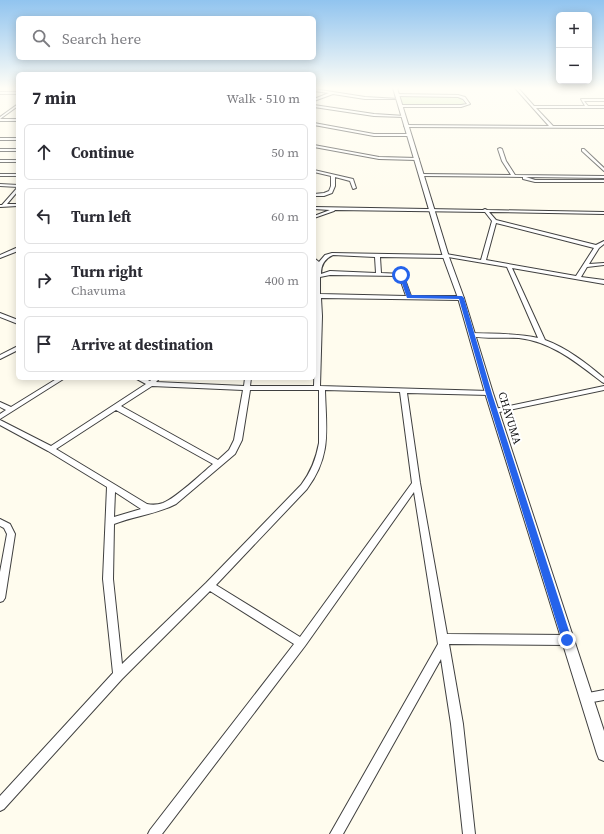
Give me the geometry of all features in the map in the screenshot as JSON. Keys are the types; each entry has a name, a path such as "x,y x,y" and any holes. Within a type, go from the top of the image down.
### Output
{"street":[{"path":"330,127 374,135 409,135"},
{"name":"CHAVUMA","path":"406,127 446,256 462,298 489,394 604,754"},
{"path":"540,127 604,128"},
{"path":"1,140 16,139"},
{"path":"316,146 379,158 417,159"},
{"path":"500,149 504,161 514,176"},
{"path":"0,150 16,150"},
{"path":"583,150 604,170"},
{"path":"0,161 16,161"},
{"path":"316,171 352,180 354,188"},
{"path":"0,175 16,175"},
{"path":"316,195 327,194 332,191 334,184 333,175"},
{"path":"421,175 520,176 535,181 604,178"},
{"path":"0,185 16,186"},
{"path":"1,206 16,191"},
{"path":"1,206 16,205"},
{"path":"316,208 604,213"},
{"path":"316,215 340,208"},
{"path":"485,210 494,221 597,247"},
{"path":"483,261 494,221"},
{"path":"578,278 597,247 604,242"},
{"path":"0,257 16,250"},
{"path":"0,805 118,675 210,586 304,487 313,474 320,460 322,443 317,316 318,296 316,285 319,264 327,256 332,254 446,256 604,282"},
{"path":"377,255 379,274"},
{"path":"316,260 319,264"},
{"path":"584,266 604,264"},
{"path":"509,266 543,342"},
{"path":"318,276 330,274 401,275 409,297"},
{"path":"318,296 462,298"},
{"path":"0,315 16,321"},
{"path":"472,335 514,337 543,342 564,352 604,381"},
{"path":"0,358 16,349"},
{"path":"0,417 59,380"},
{"path":"142,380 151,384 247,388 489,394"},
{"path":"51,449 117,407 155,380"},
{"path":"110,522 129,515 162,508 173,502 232,452 238,440 248,380"},
{"path":"495,411 604,388"},
{"path":"403,391 416,483 457,724 469,834"},
{"path":"0,404 11,410"},
{"path":"117,407 219,464"},
{"path":"0,422 51,449 145,507 154,509"},
{"path":"154,834 300,643 416,483"},
{"path":"111,486 108,579 118,675"},
{"path":"0,522 6,526 11,534 3,564 0,598"},
{"path":"210,586 300,643"},
{"path":"444,641 567,640"},
{"path":"336,834 444,641"},
{"path":"587,698 604,695"}],"route":[{"path":"401,275 409,297 462,298 489,394 567,640"}]}
